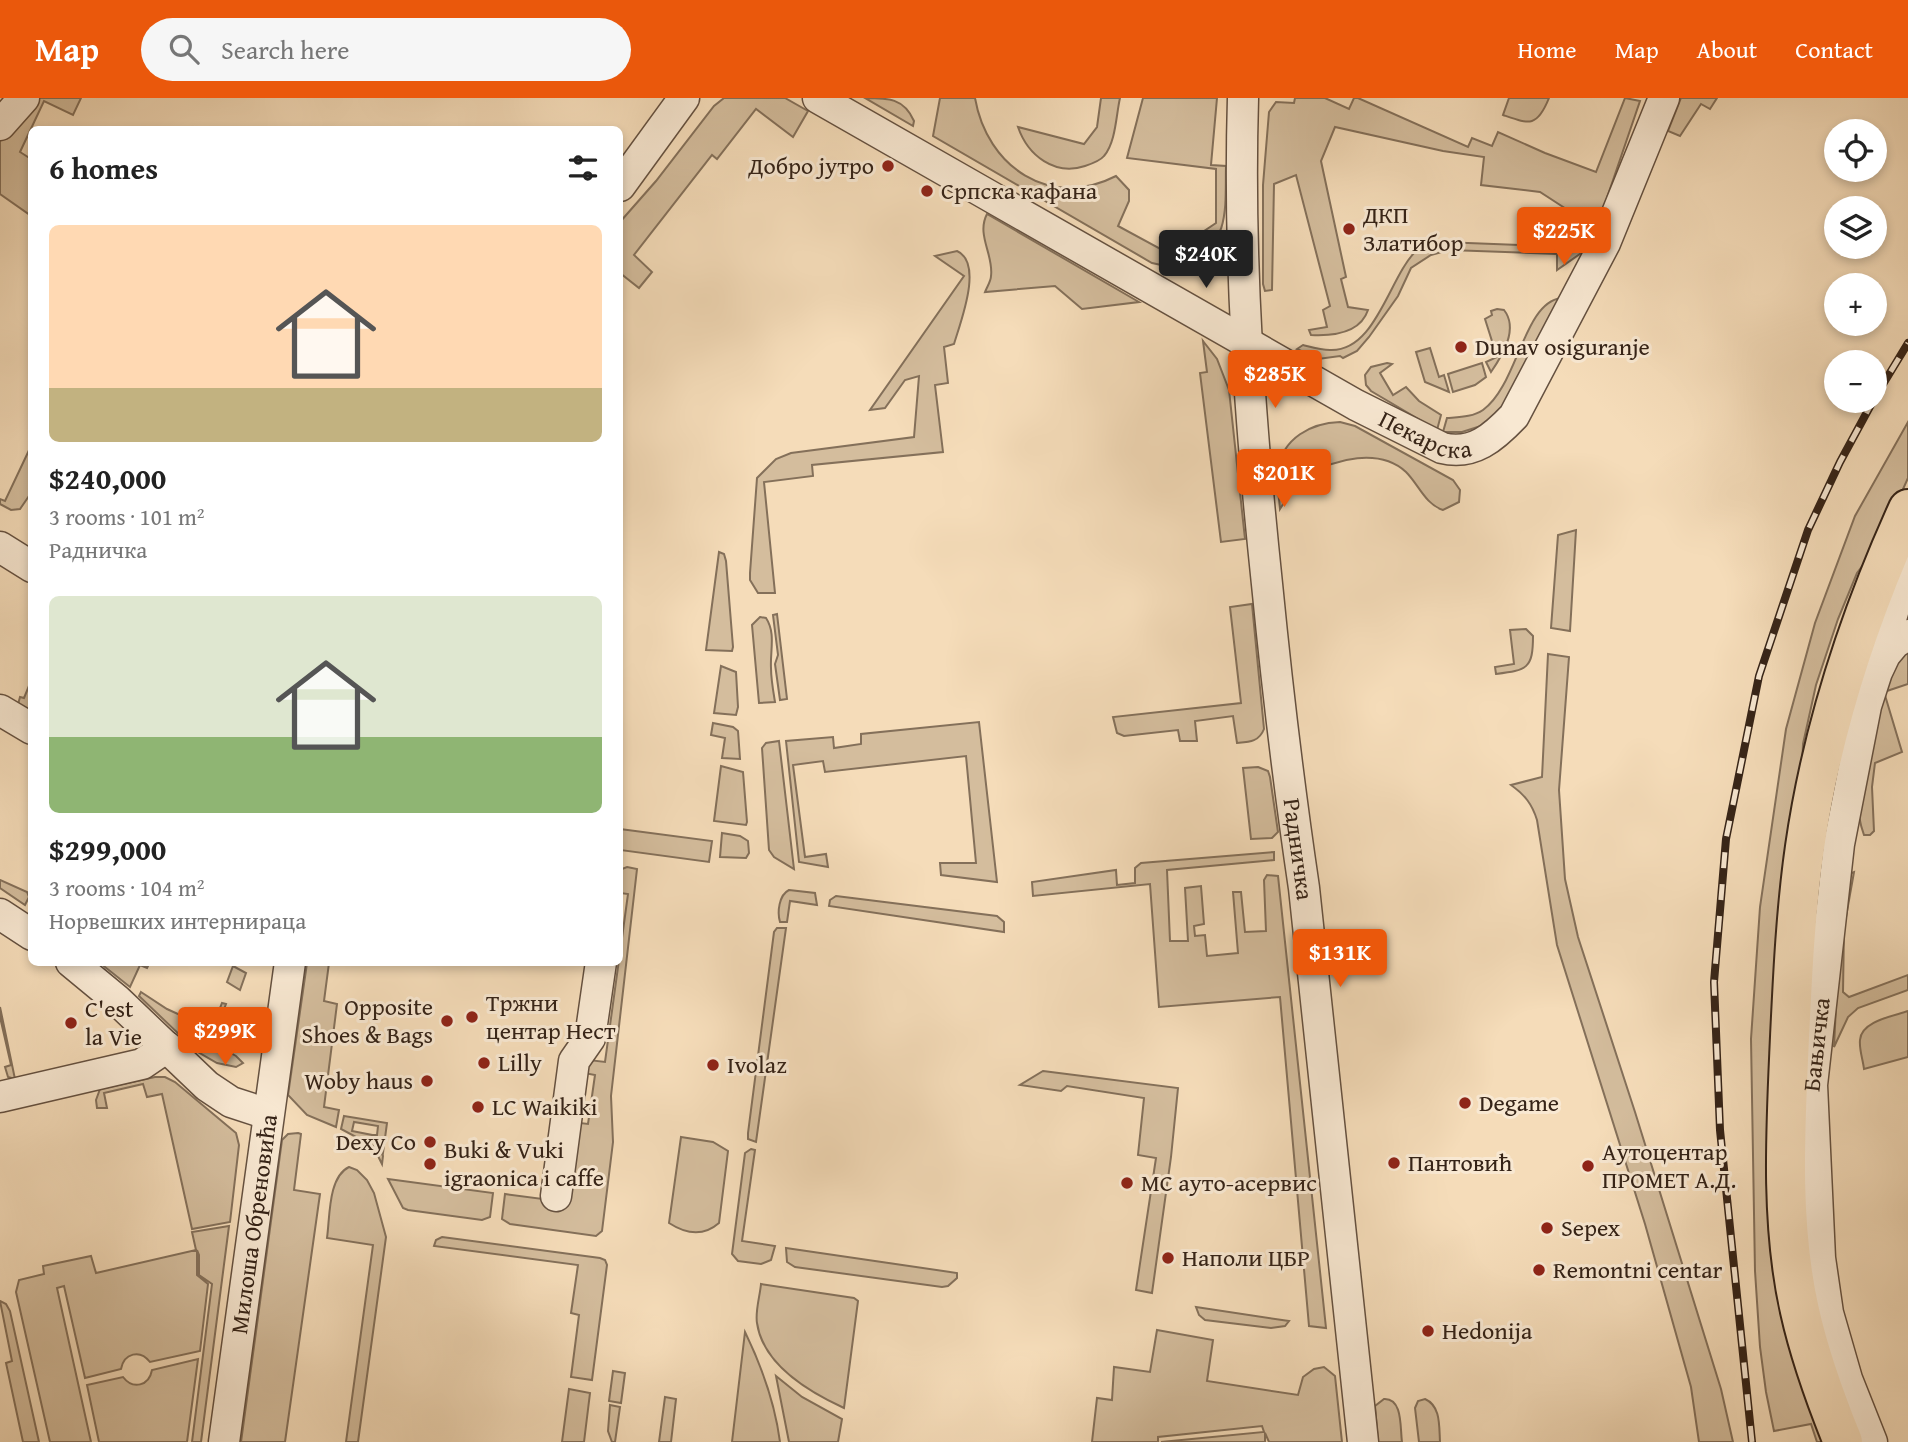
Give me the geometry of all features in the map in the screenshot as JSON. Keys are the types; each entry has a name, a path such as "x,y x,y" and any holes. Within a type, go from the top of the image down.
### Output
{"main road":[{"path":"1843,1442 1811,1352 1792,1265 1787,1148 1791,1018 1802,873 1819,769 1846,667 1863,617 1902,559 1908,509"}],"street":[{"path":"0,125 24,98"},
{"path":"623,182 684,98"},
{"path":"818,98 1246,342"},
{"name":"Радничка","path":"1243,98 1241,152 1250,417 1289,797 1304,888 1363,1442"},
{"name":"Пекарска","path":"1246,342 1356,405 1442,448 1454,451 1479,446 1514,416 1605,243 1664,98"},
{"path":"0,547 28,564"},
{"name":"Бањичка","path":"1872,1442 1847,1378 1828,1313 1819,1258 1812,1100 1839,844 1866,706 1877,672 1899,641 1887,637 1902,559"},
{"path":"0,710 28,727"},
{"path":"0,914 28,932"},
{"path":"76,966 117,1000 218,1094 268,1114"},
{"name":"Милоша Обреновића","path":"224,1442 289,966"},
{"path":"556,1196 574,1061 590,1038 600,966"},
{"path":"0,1097 142,1064 167,1047"}],"shaded area":[{"path":"34,98 81,98 73,115 44,101 32,126 28,126 28,135 20,152 28,157 28,214 0,194 0,137"},
{"path":"724,98 785,98 808,111 793,137 756,109 717,159 712,155 634,255 652,272 639,288 623,275 623,219 714,106"},
{"path":"865,98 888,99 900,104 910,113 913,126"},
{"path":"940,98 975,98 982,123 993,144 1007,162 1025,176 1068,188 1091,185 1116,176 1129,190 1129,201 1118,226 1164,251 1189,241 1216,223 1216,169 1127,158 1143,98 1217,98 1211,165 1226,166 1225,208 1219,234 1213,245 1190,261 1171,265 1152,263 933,136"},
{"path":"1101,98 1120,98 1115,128 1104,156 1087,165 1074,168 1053,166 1028,147 1018,127 1084,144 1097,127"},
{"path":"1295,98 1325,98 1349,109 1354,98 1358,98 1468,147 1472,138 1492,146 1498,132 1596,172 1625,98 1640,101 1597,227 1540,192 1481,185 1484,157 1443,151 1335,127 1321,161 1346,277 1341,279 1348,307 1368,310 1359,324 1352,329 1336,334 1311,335 1309,330 1327,327 1323,310 1330,306 1296,175 1274,184 1272,290 1265,291 1263,284 1263,185 1269,112 1276,102 1294,103"},
{"path":"1509,98 1549,98 1536,119 1526,121 1503,115"},
{"path":"1681,98 1717,98 1710,109 1701,104 1680,136 1668,131"},
{"path":"987,214 1139,302 1082,309 1055,286 985,292 991,268 983,230"},
{"path":"1558,226 1593,236 1587,249 1557,270 1557,254 1449,250 1431,255 1411,268 1398,296 1357,351 1343,358 1340,356 1318,359 1297,349 1303,345 1330,350 1346,347 1359,339 1380,311 1406,263 1422,247 1442,242 1567,247 1575,240"},
{"path":"957,251 965,258 969,268 969,280 965,309 954,344 944,347 948,383 935,385 943,452 812,465 813,476 764,482 775,593 758,593 750,580 757,478 776,459 791,453 914,437 919,376 905,380 885,408 870,410 964,276 935,256"},
{"path":"1561,298 1503,412 1484,425 1462,432 1443,432 1447,418 1475,414 1495,398 1538,314 1548,303"},
{"path":"1504,310 1510,325 1504,350 1491,372 1486,362 1497,357 1485,319 1492,315 1491,311"},
{"path":"1203,341 1217,359 1229,390 1245,539 1221,542 1200,373 1207,372"},
{"path":"1430,348 1439,377 1444,375 1449,392 1425,382 1416,352"},
{"path":"1482,363 1486,377 1475,385 1453,392 1448,374"},
{"path":"1392,364 1380,373 1393,395 1406,387 1419,401 1441,415 1437,430 1371,391 1366,385 1365,375 1371,367"},
{"path":"1340,422 1355,426 1453,480 1460,490 1459,502 1443,510 1431,503 1406,472 1395,465 1384,460 1357,458 1331,464 1308,476 1292,491 1280,509 1277,474 1286,449 1300,434 1309,429"},
{"path":"1908,422 1908,478 1877,547 1857,573 1838,619 1816,685 1803,744 1828,1442 1817,1442 1811,1424 1774,1431 1760,1347 1755,1271 1751,1039 1760,907 1786,729 1815,623 1855,516"},
{"path":"28,452 28,497 20,509 11,510 0,504 0,499 5,501"},
{"path":"1576,530 1570,631 1551,628 1558,535"},
{"path":"719,552 724,554 726,561 732,651 706,650"},
{"path":"1252,604 1264,729 1259,737 1249,742 1237,743 1233,716 1195,721 1197,741 1180,741 1178,730 1124,736 1117,733 1113,717 1241,703 1230,607"},
{"path":"777,614 787,699 780,700 773,615"},
{"path":"760,617 766,618 771,630 771,672 775,702 759,703 752,625"},
{"path":"1526,629 1533,636 1532,655 1526,666 1496,674 1495,667 1514,664 1510,630"},
{"path":"1908,647 1908,684 1884,692 1902,752 1875,763 1872,787 1874,831 1870,835 1864,835 1858,802 1868,743 1889,676"},
{"path":"1548,654 1569,657 1559,790 1565,879 1578,937 1721,1389 1733,1442 1699,1442 1691,1387 1645,1224 1557,945 1537,820 1527,800 1511,785 1542,777"},
{"path":"721,666 736,672 736,715 714,713"},
{"path":"28,688 28,718 16,712 20,697 24,698"},
{"path":"979,722 997,882 941,875 940,863 976,863 966,756 825,772 823,761 793,765 805,857 826,854 828,867 799,862 786,741 833,737 834,748 861,744 861,734"},
{"path":"713,723 733,727 738,731 740,759 722,758 725,738 711,735"},
{"path":"779,741 794,869 774,857 769,850 762,748 766,743"},
{"path":"721,766 743,772 746,825 714,821"},
{"path":"1258,767 1268,771 1270,777 1278,832 1272,838 1251,839 1243,768"},
{"path":"623,829 712,841 709,862 623,850"},
{"path":"722,833 740,836 748,841 749,853 746,858 720,857"},
{"path":"1274,852 1274,860 1167,870 1170,941 1188,941 1185,888 1201,886 1204,924 1194,926 1195,936 1205,935 1207,956 1238,953 1233,892 1241,892 1245,932 1266,931 1264,880 1267,875 1278,876 1326,1328 1309,1326 1280,997 1159,1007 1150,884 1033,896 1032,882 1116,870 1117,885 1135,883 1135,868 1141,863"},
{"path":"623,869 637,869 611,1096 613,1142 602,1231 596,1236 510,1224 502,1219 505,1194 550,1200 572,1122 588,1124 595,1075 579,1072 581,1059 605,1062 618,966 623,966 623,931 628,894 623,893"},
{"path":"1854,872 1844,928 1843,992 1849,997 1908,975 1908,990 1858,1008 1848,1017 1834,1047 1840,924 1849,874"},
{"path":"0,880 27,892 25,905 0,888"},
{"path":"789,890 815,893 817,905 790,901 787,922 780,922 780,904"},
{"path":"836,896 997,916 1004,922 1004,932 829,906 830,900"},
{"path":"777,928 786,928 756,1142 748,1139 748,1133 774,932"},
{"path":"104,966 140,966 130,987"},
{"path":"233,966 246,973 240,990 227,982"},
{"path":"307,966 329,966 324,1001 337,1004 324,1107 339,1110 336,1127 307,1115 288,1095"},
{"path":"141,992 167,1009 191,1020 184,1039 139,996"},
{"path":"222,1003 226,1004 211,1042 243,1063 236,1067 217,1063 198,1052 214,1012 218,1013"},
{"path":"0,1007 15,1079 8,1077 5,1067 11,1065"},
{"path":"1908,1011 1908,1057 1864,1069 1860,1040 1866,1028 1879,1020"},
{"path":"1043,1071 1178,1088 1152,1293 1136,1290 1156,1158 1138,1155 1144,1098 1067,1086 1061,1091 1020,1085"},
{"path":"165,1077 175,1082 236,1133 239,1145 230,1222 192,1229 162,1094 147,1097 143,1084 104,1093 107,1108 97,1108 96,1100 100,1089"},
{"path":"344,1116 387,1123 383,1153 374,1135 377,1135 378,1126 354,1122 352,1131 372,1135 383,1156 382,1164 373,1146 341,1129"},
{"path":"288,1134 301,1134 294,1190 320,1194 285,1442 241,1442 282,1140"},
{"path":"681,1137 713,1142 728,1151 719,1223 701,1232 688,1232 669,1223"},
{"path":"751,1149 755,1150 742,1241 775,1246 771,1260 761,1264 738,1261 732,1254 745,1153"},
{"path":"349,1167 357,1170 367,1180 374,1193 386,1237 358,1442 346,1442 373,1245 327,1238 334,1188 342,1172"},
{"path":"388,1179 493,1193 490,1217 482,1220 408,1210 403,1208"},
{"path":"229,1226 201,1442 192,1442 212,1284 199,1275 197,1250 197,1275 208,1284 200,1351 150,1362 137,1354 125,1359 121,1369 85,1378 64,1286 57,1288 91,1442 50,1442 16,1292 19,1280 44,1274 43,1266 91,1256 96,1273 196,1250 192,1232"},
{"path":"442,1237 605,1260 607,1265 592,1380 571,1377 579,1315 571,1313 578,1265 434,1246 436,1240"},
{"path":"786,1248 957,1273 957,1278 948,1286 942,1287 795,1267 787,1262"},
{"path":"761,1284 854,1298 858,1301 844,1408 803,1385 768,1352 757,1323"},
{"path":"0,1301 6,1304 10,1311 39,1442 23,1442 6,1363 12,1361"},
{"path":"1196,1307 1289,1321 1285,1326 1271,1328 1205,1320"},
{"path":"1157,1330 1213,1340 1207,1381 1298,1395 1303,1377 1314,1369 1324,1367 1335,1376 1342,1442 1269,1442 1265,1433 1265,1442 1161,1442 1264,1432 1262,1426 1158,1437 1158,1442 1092,1442 1097,1398 1112,1400 1114,1367 1150,1372"},
{"path":"745,1332 767,1386 780,1442 732,1442"},
{"path":"198,1359 187,1442 99,1442 87,1385 123,1377 136,1385 148,1380 152,1370"},
{"path":"613,1371 625,1373 621,1403 609,1401"},
{"path":"776,1376 802,1397 842,1419 838,1442 789,1442"},
{"path":"569,1389 590,1393 584,1442 562,1442"},
{"path":"665,1397 676,1399 671,1442 659,1442"},
{"path":"1384,1399 1395,1403 1398,1408 1402,1442 1378,1442 1375,1406"},
{"path":"1425,1399 1437,1411 1440,1442 1419,1442 1415,1408 1418,1401"},
{"path":"610,1405 620,1407 615,1442 612,1442 608,1431"}],"railway":[{"path":"1887,378 1908,343"},
{"path":"1752,1442 1720,1130 1714,982 1726,839 1759,676 1808,530 1867,413"}],"place":[{"name":"Добро јутро","path":"888,166"},
{"name":"Српска кафана","path":"927,191"},
{"name":"ДКП Златибор","path":"1349,229"},
{"name":"Dunav osiguranje","path":"1461,347"},
{"name":"Тржни центар Нест","path":"472,1017"},
{"name":"Opposite Shoes & Bags","path":"447,1021"},
{"name":"C'est la Vie","path":"71,1023"},
{"name":"Lilly","path":"484,1063"},
{"name":"Ivolaz","path":"713,1065"},
{"name":"Woby haus","path":"427,1081"},
{"name":"Degame","path":"1465,1103"},
{"name":"LC Waikiki","path":"478,1107"},
{"name":"Dexy Co","path":"430,1142"},
{"name":"Пантовић","path":"1394,1163"},
{"name":"Buki & Vuki igraonica i caffe","path":"430,1164"},
{"name":"Аутоцентар ПРОМЕТ А.Д.","path":"1588,1166"},
{"name":"МС ауто-асервис","path":"1127,1183"},
{"name":"Sepex","path":"1547,1228"},
{"name":"Наполи ЦБР","path":"1168,1258"},
{"name":"Remontni centar","path":"1539,1270"},
{"name":"Hedonija","path":"1428,1331"}]}
